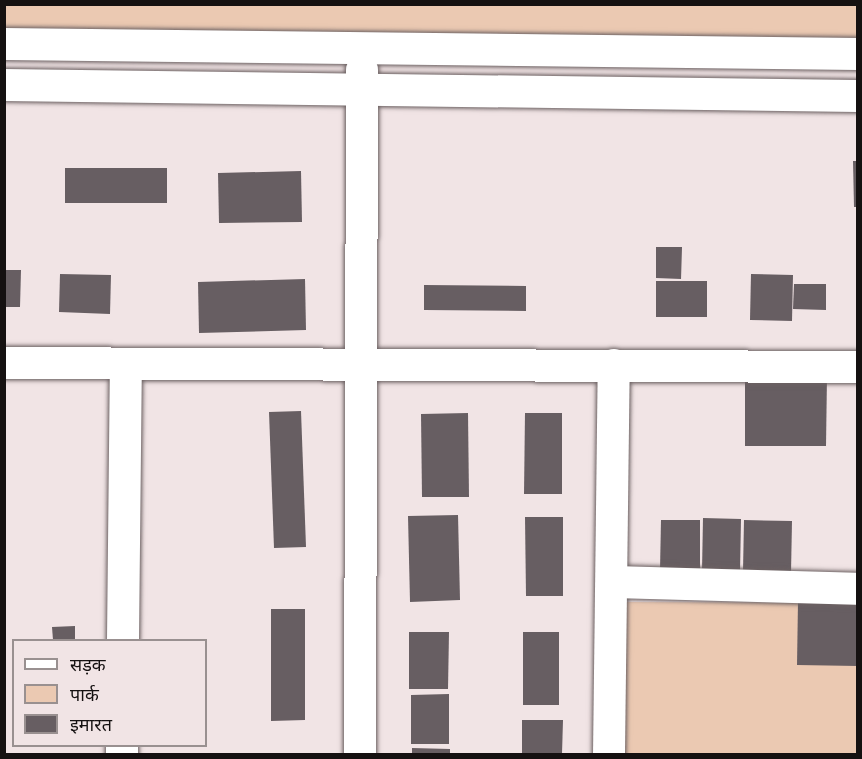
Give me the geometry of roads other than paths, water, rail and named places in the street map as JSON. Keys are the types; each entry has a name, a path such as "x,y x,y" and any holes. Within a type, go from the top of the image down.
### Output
{"street":[{"path":"4,44 858,54"},
{"path":"360,754 360,89 365,48"},
{"path":"4,85 858,96"},
{"path":"4,363 858,367"},
{"path":"123,639 126,365"},
{"path":"609,754 614,365"},
{"path":"612,582 858,589"}]}
